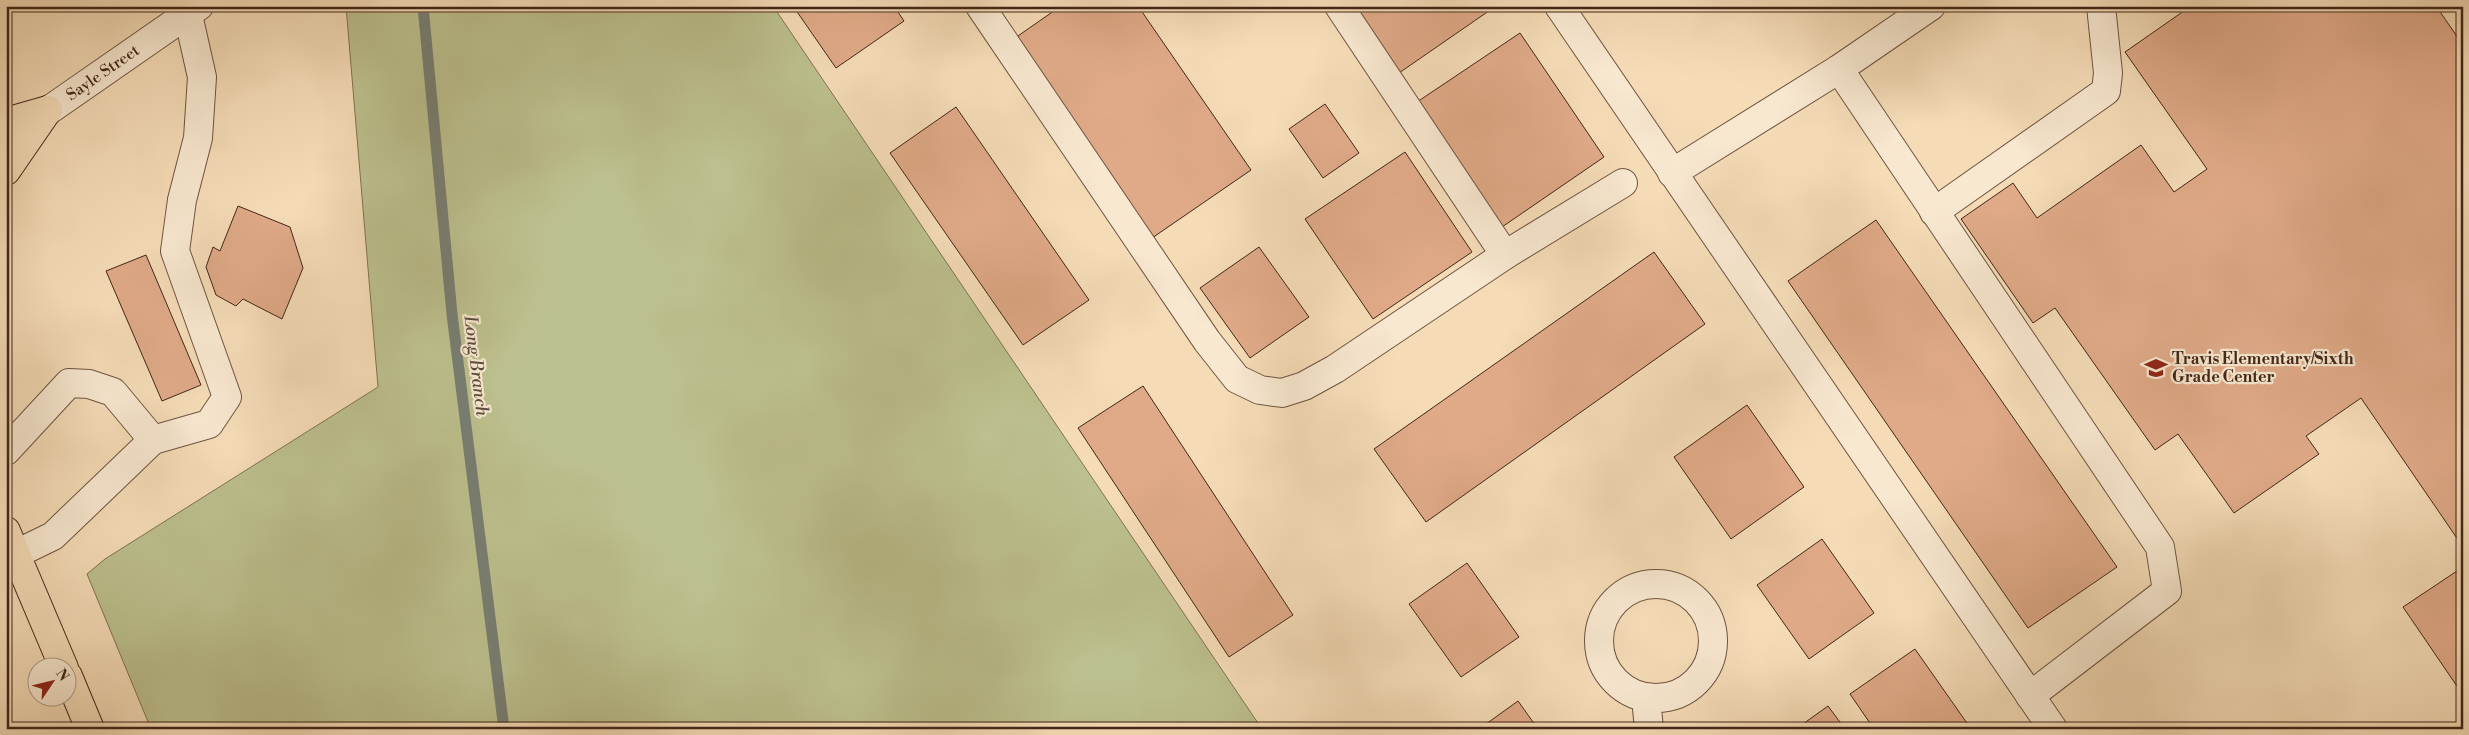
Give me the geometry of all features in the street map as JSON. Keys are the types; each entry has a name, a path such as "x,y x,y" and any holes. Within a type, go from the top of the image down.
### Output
{"highway":[{"path":"6,122 48,110"},
{"path":"6,171 48,110"},
{"path":"11,543 60,658"},
{"path":"78,700 90,729"}],"street":[{"path":"1339,6 1505,255"},
{"path":"1560,6 1672,173 2053,729"},
{"path":"1672,173 1839,69 1931,6"},
{"path":"1934,212 2106,91 2108,74 2101,6"},
{"path":"982,7 1207,342 1237,379 1260,390 1282,393 1312,382 1335,369 1505,255 1623,183"},
{"path":"11,543 53,536 153,440 209,424 226,397 175,251 182,200 198,138 202,86 191,8"},
{"name":"Sayle Street","path":"6,140 191,8"},
{"path":"1839,69 2160,547 2167,590 2030,696"},
{"path":"6,451 69,383 89,384 113,392 153,440"},
{"path":"1660,584 1679,588 1695,599 1701,606 1707,614 1713,631 1713,650 1708,667 1697,682 1689,688 1682,693 1664,698 1646,698 1628,691 1613,679 1603,662 1599,644 1601,624 1610,607 1624,593 1641,585 1660,584"},
{"path":"1646,698 1648,729"}],"green space":[{"path":"346,6 773,6 1262,729 151,729 87,574 105,559 378,387"}],"building":[{"path":"793,6 894,6 904,21 836,68"},
{"path":"1061,6 1138,6 1251,170 1152,238 1015,38"},
{"path":"1354,6 1496,6 1399,73"},
{"path":"2191,6 2436,6 2463,45 2463,547 2361,398 2306,436 2319,454 2234,513 2178,434 2155,450 2055,308 2033,323 1961,219 2013,183 2037,218 2141,145 2174,192 2207,169 2125,52"},
{"path":"1520,33 1604,157 1502,227 1417,102"},
{"path":"1325,104 1359,153 1323,178 1289,129"},
{"path":"956,107 1089,300 1023,345 890,153"},
{"path":"1405,152 1472,252 1373,319 1305,219"},
{"path":"238,206 290,227 303,268 282,319 243,299 236,306 216,295 206,267 213,247 220,251"},
{"path":"1876,220 2117,567 2028,628 1788,281"},
{"path":"1259,247 1309,317 1250,358 1200,288"},
{"path":"1654,252 1705,324 1426,522 1374,449"},
{"path":"146,255 201,385 162,401 106,271"},
{"path":"1143,386 1293,615 1229,657 1078,428"},
{"path":"1747,405 1804,487 1731,539 1674,457"},
{"path":"1822,539 1874,613 1809,659 1757,585"},
{"path":"1467,563 1519,637 1461,677 1409,604"},
{"path":"2463,567 2463,695 2403,607"},
{"path":"1915,649 1969,726 1964,729 1874,729 1850,694"},
{"path":"1518,701 1538,729 1479,729"},
{"path":"1828,706 1845,729 1796,729"}],"waterway":[{"name":"Long Branch","path":"423,6 452,314 504,729"}],"place":[{"name":"Travis Elementary/Sixth Grade Center","path":"2156,368"}]}
